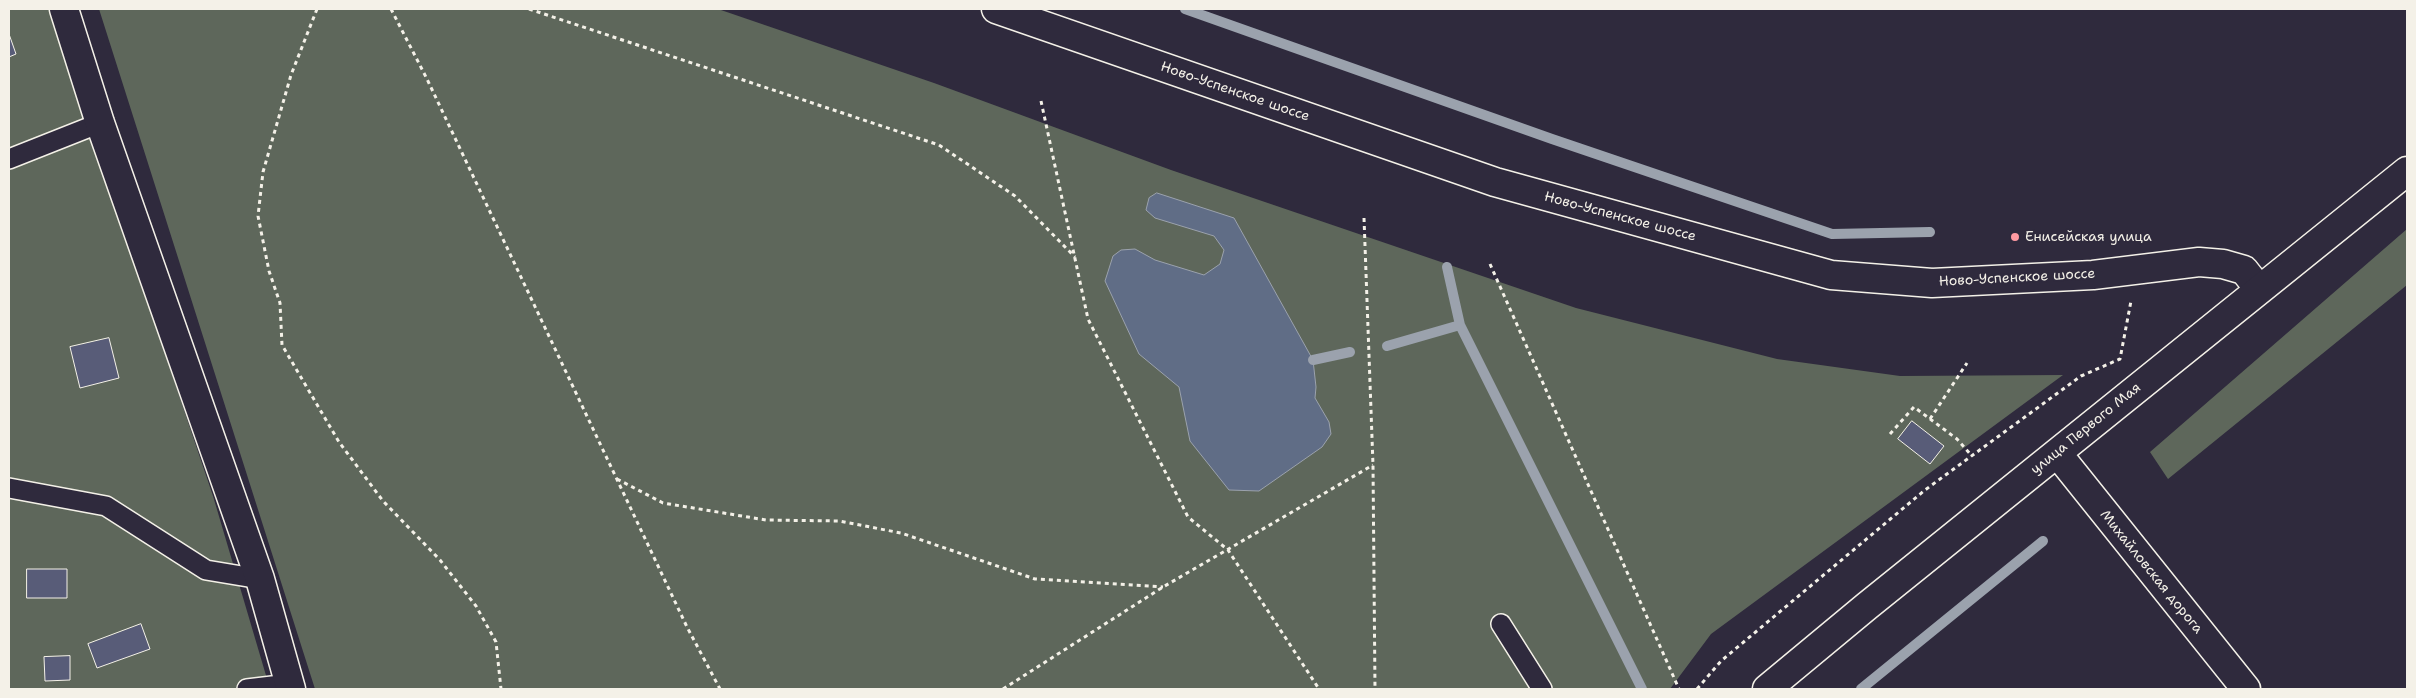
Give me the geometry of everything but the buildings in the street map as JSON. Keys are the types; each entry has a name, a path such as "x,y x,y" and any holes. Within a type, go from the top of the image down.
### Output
{"street":[{"path":"64,9 100,123 260,579 290,687"},
{"name":"Ново-Успенское шоссе","path":"996,9 1495,182 1831,275 1932,283 2093,275 2199,262 2223,264 2244,270 2259,289"},
{"name":"улица Первого Мая","path":"1767,689 2407,171"},
{"name":"Михайловская дорога","path":"2057,453 2246,689"}],"lane":[{"path":"9,159 100,123"},
{"path":"9,488 106,506 206,570 260,579"},
{"path":"1501,624 1542,689"},
{"path":"247,689 290,687"}],"path":[{"path":"318,9 291,75 278,119 263,172 258,216 270,271 280,303 282,345 339,442 383,501 440,560 476,606 496,642 501,689"},
{"path":"391,9 427,79 687,627 720,689"},
{"path":"529,9 939,145 1015,196 1075,257"},
{"path":"1041,101 1088,319 1188,517 1228,550 1319,689"},
{"path":"1364,218 1373,465 1375,689"},
{"path":"1490,264 1679,689"},
{"path":"1697,689 1721,661 1925,490 2080,376 2120,359 2132,298 2128,270"},
{"path":"1930,419 1967,363"},
{"path":"1890,434 1914,407 1957,439 1972,456"},
{"path":"1002,689 1163,587 1373,465"},
{"path":"616,478 664,503 766,520 840,521 901,533 1035,578 1163,587"}],"green space":[{"path":"9,9 49,9 213,496 270,689 9,689"},
{"path":"99,9 718,9 934,83 1171,170 1576,308 1777,359 1900,376 2063,375 1711,634 1670,689 315,689"},
{"path":"2407,229 2407,285 2168,479 2150,452"}],"water":[{"path":"1157,193 1234,218 1313,360 1316,387 1315,398 1329,422 1331,434 1322,447 1259,491 1229,490 1190,441 1179,387 1139,354 1105,281 1113,256 1121,250 1135,249 1155,260 1204,275 1220,264 1224,250 1214,236 1155,218 1146,210 1149,198"}],"waterway":[{"path":"1185,9 1552,139 1832,234 1930,232"},
{"path":"1447,267 1460,325"},
{"path":"1387,346 1460,325 1642,689"},
{"path":"1313,360 1350,352"},
{"path":"1861,689 2043,541"}],"place":[{"name":"Енисейская улица","path":"2015,237"}]}
